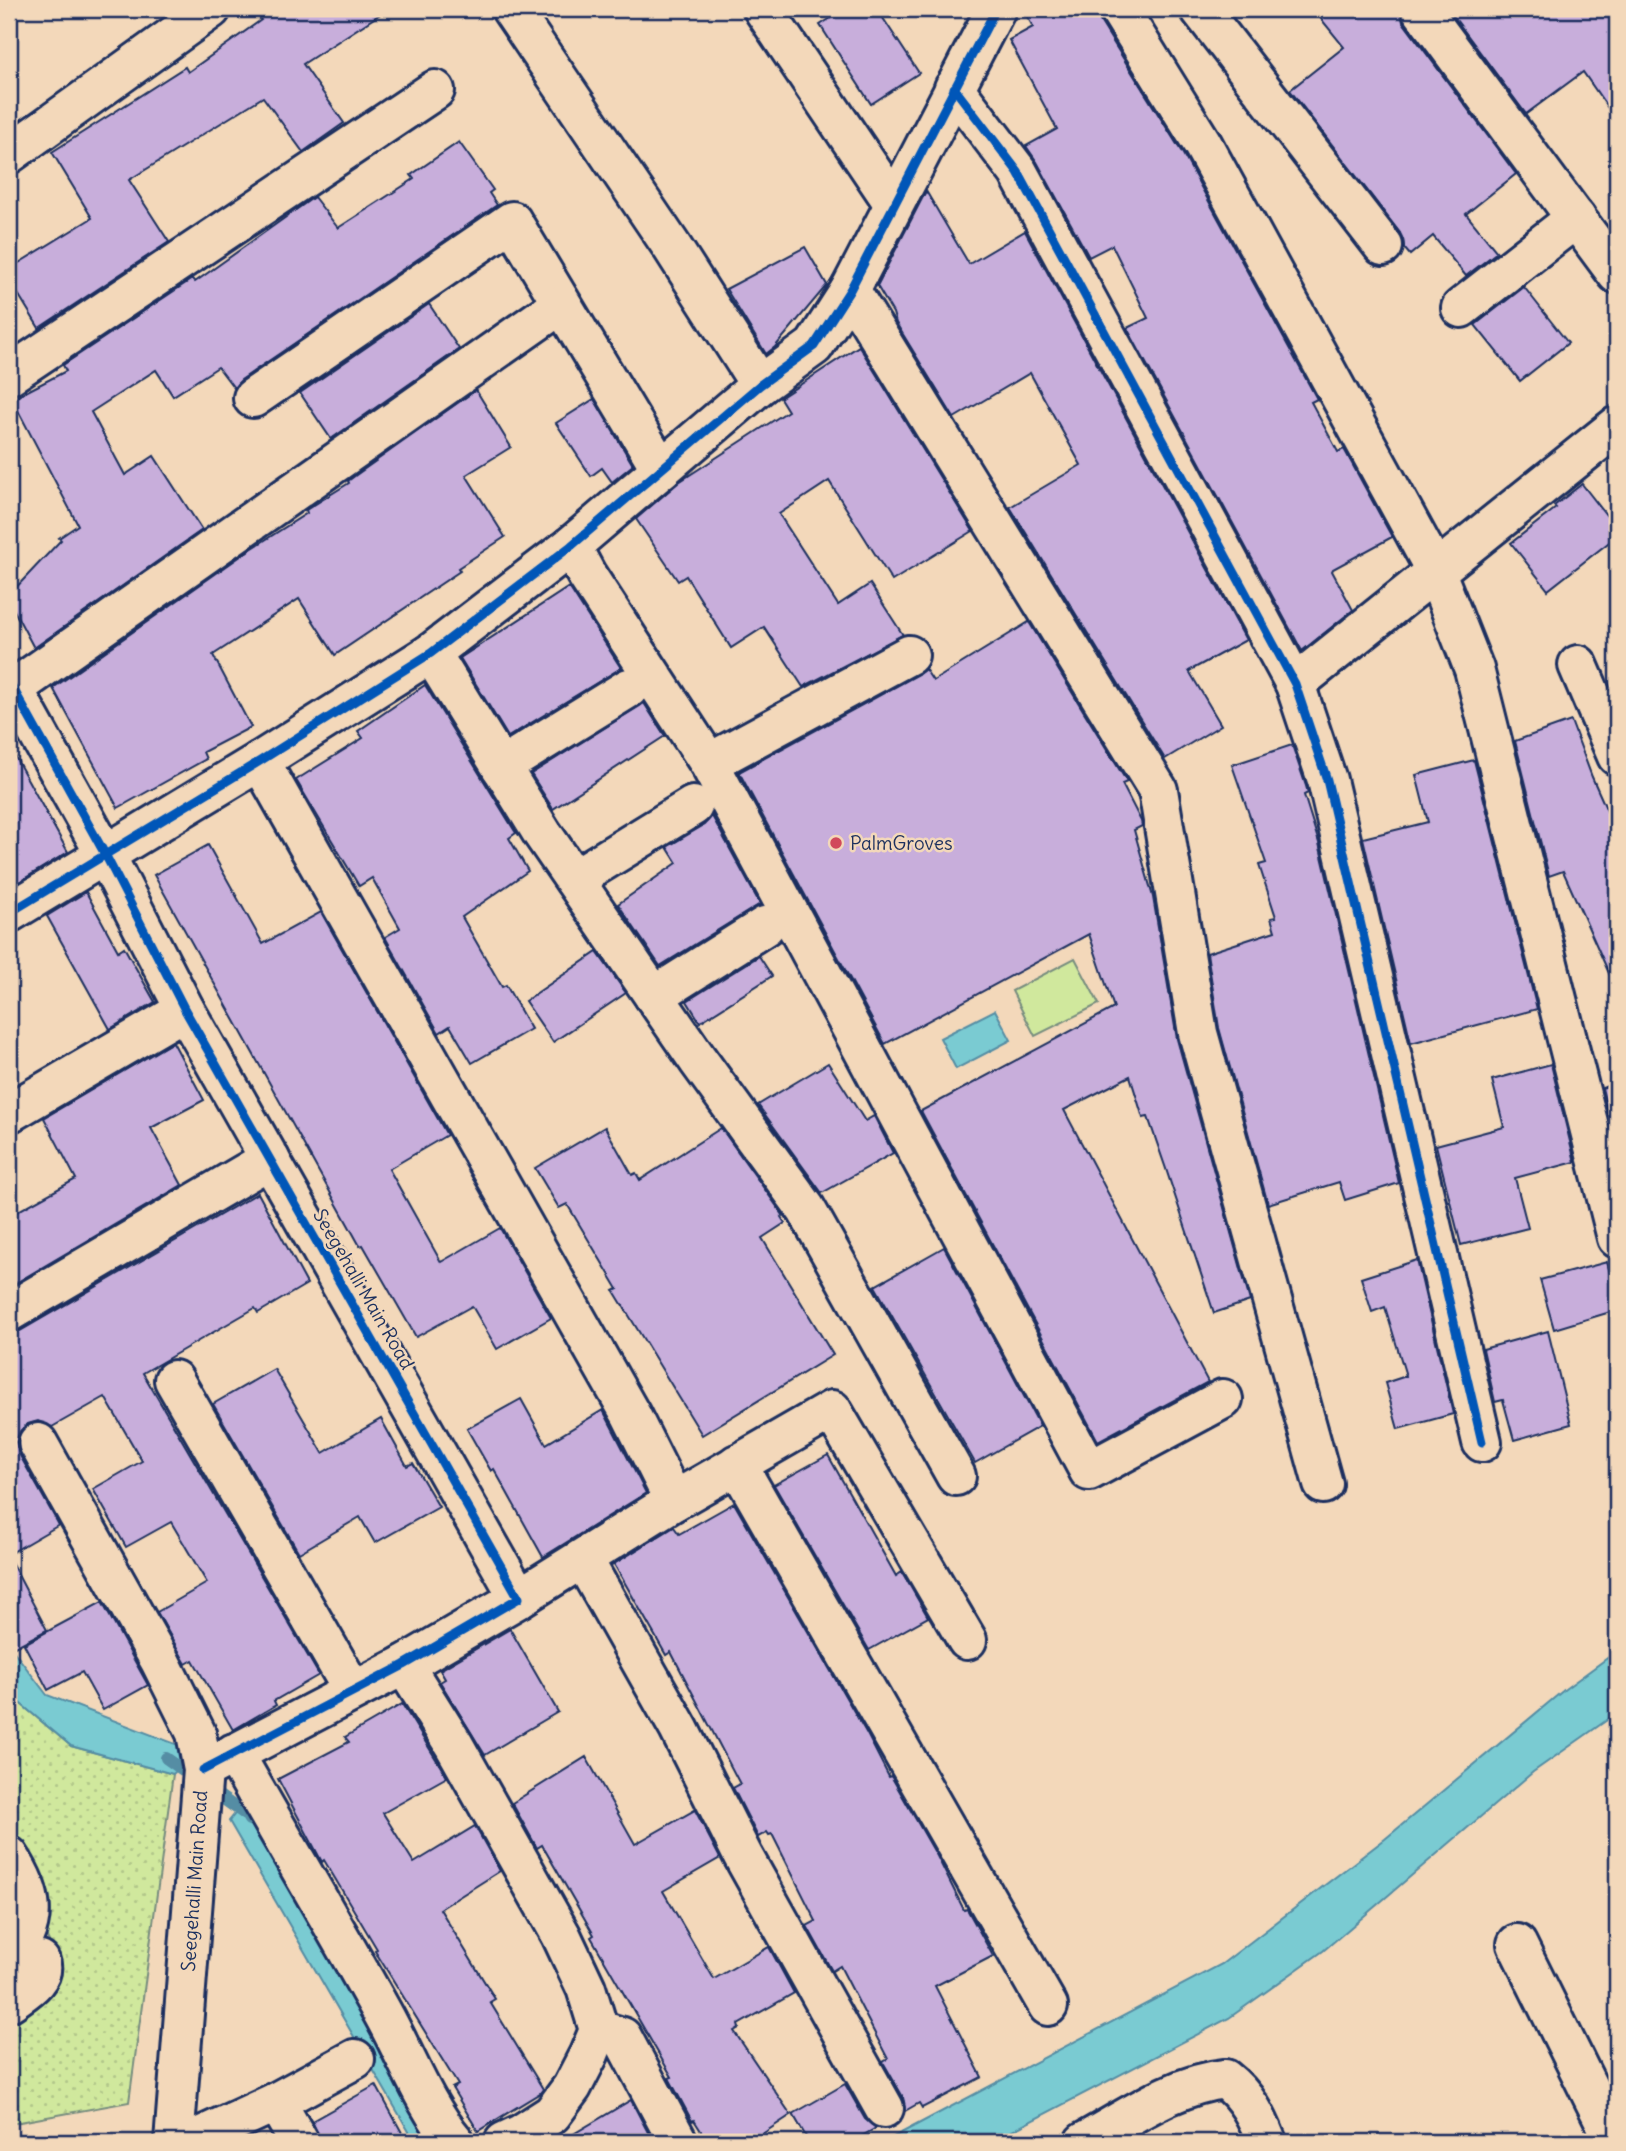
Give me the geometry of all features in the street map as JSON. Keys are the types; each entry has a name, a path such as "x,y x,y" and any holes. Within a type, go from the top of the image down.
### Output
{"street":[{"path":"9,154 211,9"},
{"path":"511,9 672,247 760,385"},
{"path":"763,9 894,204"},
{"path":"9,914 260,761 430,653 571,546 760,385 814,346 850,290 996,9"},
{"path":"1119,9 1202,143 1435,570 1474,669 1617,1238"},
{"path":"1200,9 1383,246"},
{"path":"1421,9 1617,274"},
{"path":"954,88 1018,172 1295,684 1327,780 1482,1442"},
{"path":"9,375 435,90"},
{"path":"1461,308 1576,218"},
{"path":"253,398 512,220 560,305 661,469"},
{"path":"850,290 1158,790 1198,1033 1323,1484"},
{"path":"13,697 560,305"},
{"path":"1295,684 1617,426"},
{"path":"571,546 586,574 709,763 1089,1471 1223,1399"},
{"path":"430,653 574,879 806,1209 956,1476"},
{"path":"709,763 909,655"},
{"path":"1578,665 1617,756"},
{"path":"501,766 629,688"},
{"name":"Seegehalli Main Road","path":"13,697 106,856 186,1010 519,1598"},
{"path":"260,761 631,1415 674,1501"},
{"path":"574,879 693,806"},
{"path":"654,996 765,926"},
{"path":"9,1113 186,1010"},
{"path":"9,1312 270,1159"},
{"path":"174,1380 353,1692"},
{"path":"218,1762 404,1665 519,1598 674,1501 832,1410 967,1640"},
{"path":"38,1443 160,1661 196,1732 339,1934 442,2126 455,2142"},
{"path":"737,1464 1048,2006"},
{"path":"583,1559 679,1729 743,1856 884,2108"},
{"path":"404,1665 454,1745 561,1935 586,1988 598,2030 590,2054 572,2087 552,2113 504,2142"},
{"name":"Seegehalli Main Road","path":"174,2142 218,1762"},
{"path":"9,1856 22,1875 31,1902 28,1921 21,1938 24,1959 42,1966 38,1978 9,2002"},
{"path":"1517,1944 1602,2078 1615,2142"},
{"path":"598,2030 622,2037 678,2142"},
{"path":"189,2142 276,2102 355,2059"},
{"path":"1084,2142 1169,2096 1205,2081 1225,2080 1240,2091 1250,2104 1267,2142"},
{"path":"276,2102 299,2142"}],"green space":[{"path":"1075,958 1099,1004 1035,1036 1012,991"},
{"path":"9,1694 71,1746 173,1774 129,2102 9,2124 9,2016 52,1948 47,1937 51,1914 45,1881 9,1827"}],"water":[{"path":"995,1010 1011,1040 956,1069 940,1038"},
{"path":"9,1645 47,1695 181,1746 191,1757 173,1774 71,1746 9,1694"},
{"path":"1617,1651 1617,1713 1533,1772 1323,1951 1229,2018 991,2142 884,2142 1222,1964 1385,1839 1565,1689"},
{"path":"251,1794 442,2142 415,2142 229,1821"}],"building":[{"path":"252,9 388,9 303,64 344,123 303,152 263,97 129,180 169,242 39,328 9,279 9,269 92,218 52,152 185,67 188,72 261,20"},
{"path":"845,9 877,9 919,73 871,104 820,25"},
{"path":"1023,9 1097,9 1100,21 1183,154 1317,399 1311,402 1338,452 1344,449 1392,537 1333,569 1353,610 1302,651 1127,328 1148,318 1112,245 1089,257 1026,146 1057,129 1009,40 1033,27"},
{"path":"1313,9 1400,9 1403,22 1516,174 1466,214 1497,252 1466,276 1433,236 1410,255 1404,248 1400,233 1290,90 1344,47"},
{"path":"1448,9 1617,9 1617,121 1583,72 1526,114"},
{"path":"459,142 493,190 489,193 497,205 241,380 234,388 218,367 173,396 156,370 91,412 125,475 154,456 202,530 34,648 9,601 9,595 61,540 59,538 78,525 12,399 66,371 63,365 192,279 195,282 314,197 338,228 414,179 411,175"},
{"path":"926,191 969,264 1025,231 1246,640 1189,671 1221,725 1165,759 1010,507 1081,465 1030,373 954,418 896,323 877,286"},
{"path":"805,247 827,285 775,347 766,354 726,289"},
{"path":"1524,287 1568,343 1520,381 1475,325"},
{"path":"429,304 459,349 331,439 300,393"},
{"path":"859,346 973,531 892,581 829,481 779,514 838,605 870,584 903,635 803,687 764,627 731,648 686,576 678,581 636,519 679,482 788,411 780,398"},
{"path":"476,390 511,447 466,475 505,537 458,568 460,571 335,655 299,599 213,655 251,727 203,752 206,759 118,808 53,688 248,551 307,513 306,510 349,483 356,475"},
{"path":"594,399 633,465 612,482 602,468 591,476 556,423"},
{"path":"1582,484 1617,529 1617,536 1548,590 1511,543"},
{"path":"569,587 621,668 508,737 460,658"},
{"path":"1029,622 1127,782 1122,784 1141,821 1142,826 1134,830 1153,897 1177,1039 1250,1301 1214,1313 1148,1117 1143,1118 1130,1076 1064,1110 1208,1382 1098,1441 921,1111 1114,1008 1089,934 885,1044 739,772 925,669 933,681"},
{"path":"425,685 516,833 509,838 528,871 462,917 502,987 506,985 531,1029 472,1063 450,1026 439,1033 385,937 400,928 372,878 359,886 296,780 363,738 358,731"},
{"path":"644,703 665,736 553,809 531,774"},
{"path":"1571,721 1617,833 1617,991 1563,871 1549,876 1515,741"},
{"path":"1292,745 1308,793 1304,795 1319,843 1399,1183 1345,1200 1339,1182 1268,1204 1219,1028 1207,953 1275,931 1271,918 1276,917 1259,865 1266,863 1232,765"},
{"path":"9,746 68,852 9,888"},
{"path":"1474,760 1537,1009 1411,1043 1363,838 1428,822 1416,775"},
{"path":"712,816 760,904 660,966 618,904 677,863 667,847 704,825"},
{"path":"208,845 263,944 321,912 447,1135 389,1169 441,1262 500,1228 551,1318 497,1349 472,1306 416,1337 363,1245 360,1246 154,875"},
{"path":"86,892 118,951 124,947 155,1002 110,1029 47,916"},
{"path":"597,952 626,993 553,1042 525,1001"},
{"path":"759,956 772,976 700,1022 687,1001"},
{"path":"173,1042 204,1100 151,1128 182,1185 9,1287 9,1216 76,1179 44,1118"},
{"path":"828,1063 865,1121 874,1116 893,1153 822,1193 758,1105"},
{"path":"1551,1064 1575,1162 1515,1178 1528,1228 1461,1245 1436,1145 1504,1127 1492,1080"},
{"path":"1617,1082 1617,1144 1616,1145 1602,1088"},
{"path":"605,1127 632,1175 636,1173 640,1180 721,1128 783,1215 781,1217 785,1223 762,1238 833,1355 702,1435 614,1291 618,1289 567,1204 559,1208 535,1168"},
{"path":"258,1193 307,1284 258,1313 255,1308 143,1373 319,1675 274,1701 276,1705 233,1730 193,1660 186,1664 157,1612 207,1583 171,1522 126,1547 93,1489 142,1461 105,1397 52,1427 38,1421 28,1424 20,1431 16,1442 19,1454 59,1525 9,1554 9,1334 20,1331"},
{"path":"944,1247 1040,1426 975,1463 875,1286"},
{"path":"1417,1260 1453,1414 1398,1429 1385,1383 1406,1376 1385,1307 1372,1312 1361,1278"},
{"path":"1607,1262 1617,1299 1617,1310 1554,1329 1540,1280"},
{"path":"1548,1331 1571,1424 1514,1440 1503,1400 1495,1402 1483,1349"},
{"path":"274,1369 323,1453 381,1419 407,1466 413,1463 439,1507 375,1543 360,1517 299,1553 213,1404"},
{"path":"521,1399 546,1444 603,1410 646,1493 543,1557 494,1469 491,1471 467,1429"},
{"path":"828,1455 896,1576 902,1572 928,1617 869,1650 774,1485"},
{"path":"734,1503 889,1777 891,1776 937,1856 964,1910 967,1909 993,1956 935,1986 982,2077 922,2108 919,2103 905,2111 903,2097 883,2062 888,2059 840,1966 832,1971 807,1926 816,1921 772,1834 767,1832 758,1837 733,1788 740,1784 671,1652 666,1655 614,1564 674,1527 679,1534"},
{"path":"9,1558 47,1630 9,1650"},
{"path":"102,1602 148,1685 103,1710 82,1672 48,1690 24,1644"},
{"path":"510,1629 558,1712 485,1755 440,1682 445,1679 440,1670"},
{"path":"402,1704 447,1777 383,1813 414,1863 475,1826 500,1871 440,1909 495,1999 490,2002 543,2089 478,2131 452,2088 458,2085 375,1951 377,1949 324,1860 322,1862 278,1779 349,1742 345,1737"},
{"path":"586,1757 635,1844 695,1810 720,1858 663,1891 714,1979 769,1947 794,1993 738,2025 739,2028 734,2031 791,2115 750,2142 708,2142 694,2120 692,2121 669,2078 672,2077 591,1937 594,1935 542,1845 537,1848 512,1803"},
{"path":"845,2084 865,2119 876,2128 851,2142 809,2142 793,2114"},
{"path":"376,2085 407,2142 321,2142 312,2121"},
{"path":"631,2100 653,2142 560,2142"}],"waterway":[{"path":"166,1758 246,1815 249,1820"}],"cycle path":[{"path":"9,913 260,761 431,653 571,546 760,385 814,346 850,290 996,9"},
{"path":"954,88 1018,172 1295,684 1327,780 1482,1442"},
{"path":"9,681 106,856 185,1010 519,1598 404,1665 203,1770"}],"place":[{"name":"PalmGroves","path":"836,843"}]}
